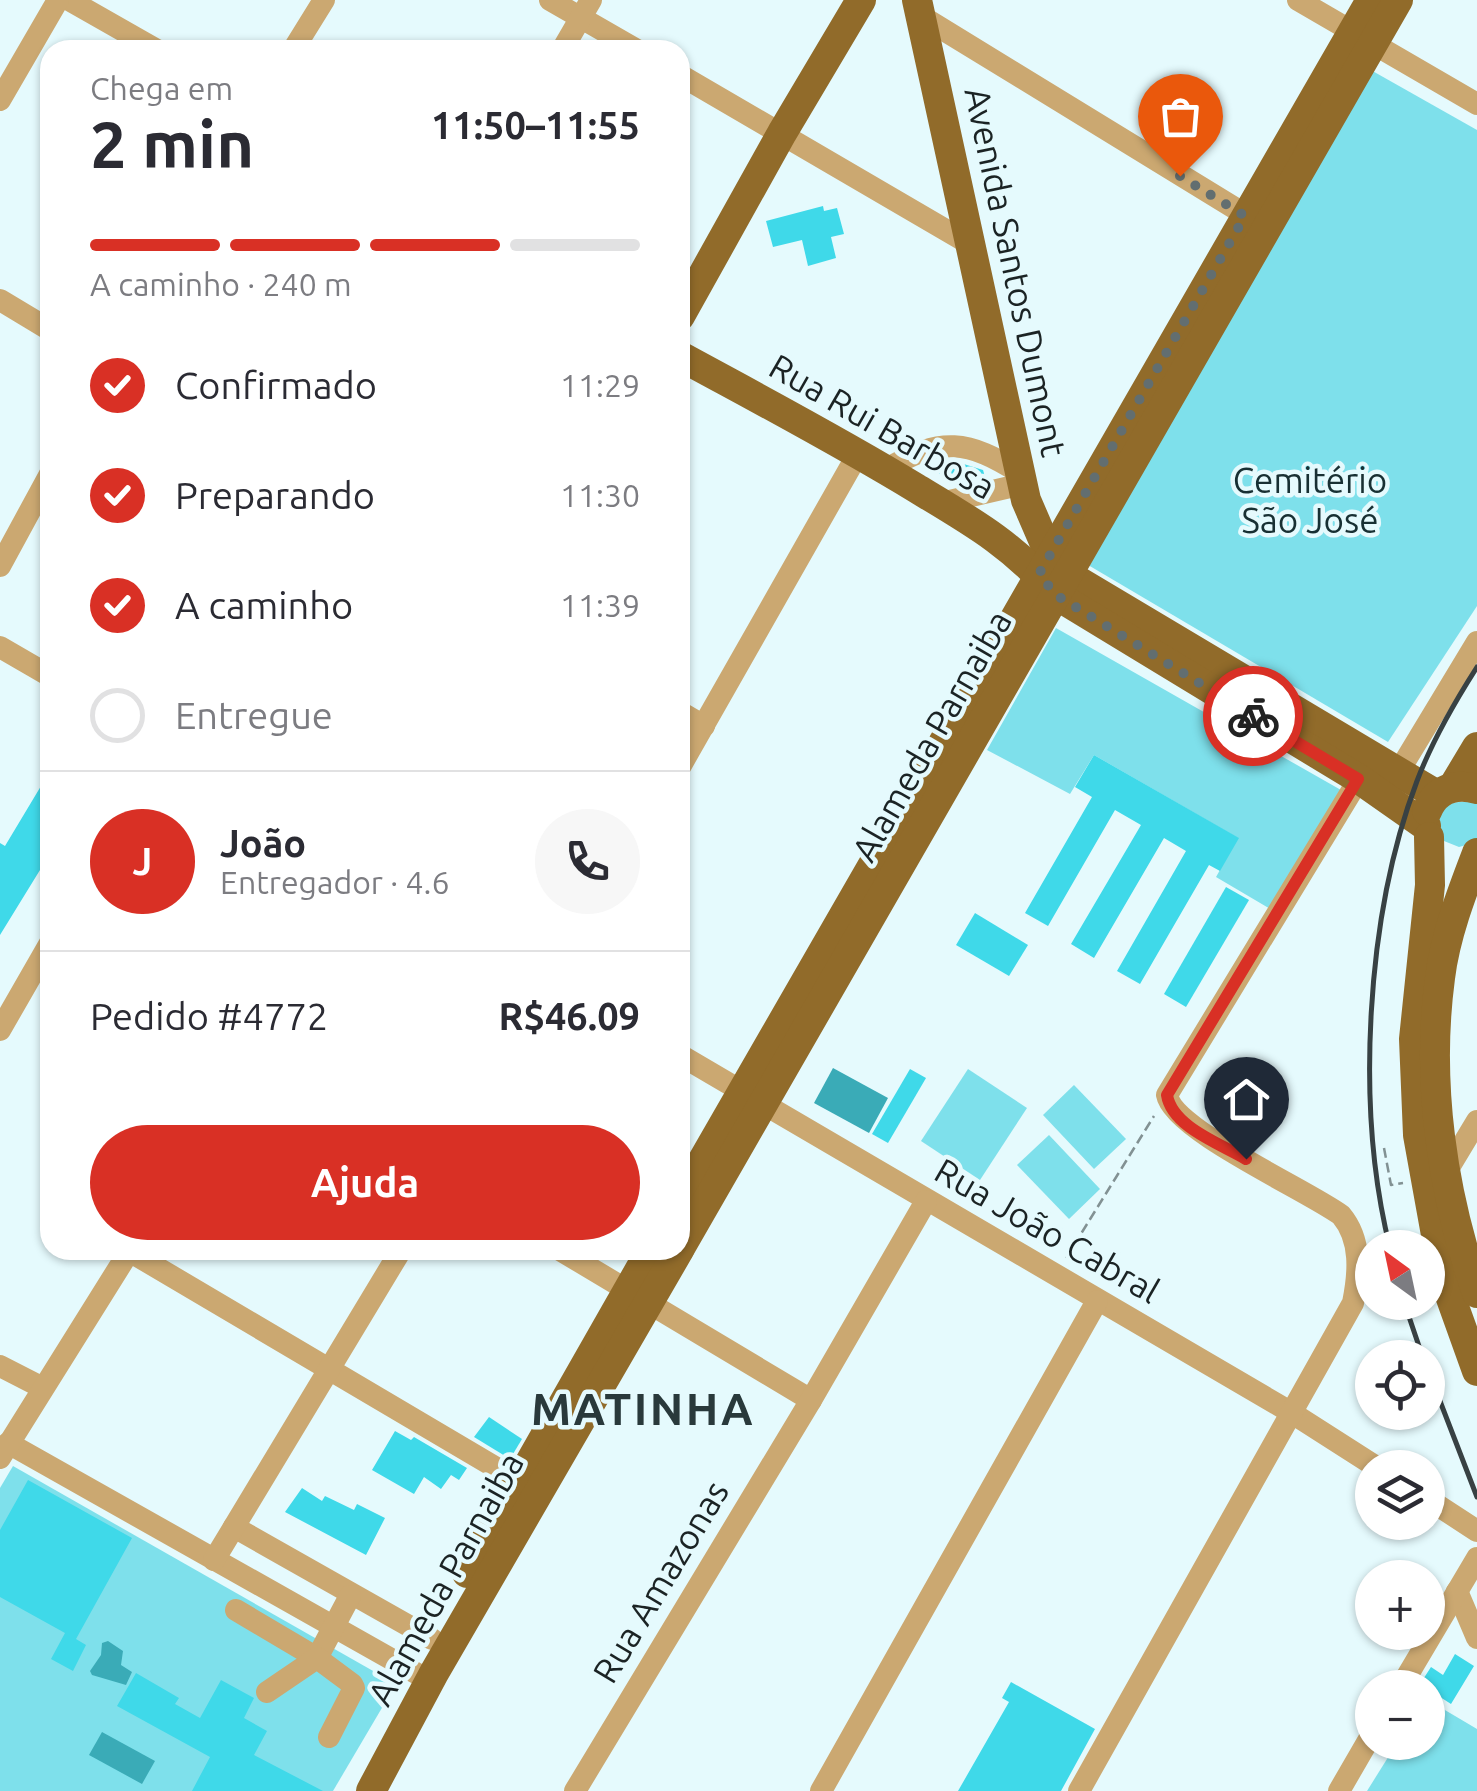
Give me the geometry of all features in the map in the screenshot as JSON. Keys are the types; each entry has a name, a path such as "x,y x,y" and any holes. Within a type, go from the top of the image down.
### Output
{"main road":[{"path":"690,298 861,0"},
{"name":"Alameda Parnaiba","path":"1363,38 1371,0"},
{"name":"Alameda Parnaiba","path":"690,1227 753,1098 1256,222 1363,38 1398,0"},
{"name":"Avenida Santos Dumont","path":"919,8 1023,486 1053,575"},
{"name":"Rua Rui Barbosa","path":"690,361 858,452 1256,702 1428,832 1445,852 1467,856 1477,853"},
{"path":"986,530 1011,523 1020,515 1023,486"},
{"name":"Rua Rui Barbosa","path":"1256,702 1400,770 1456,790"},
{"path":"1477,747 1456,790 1426,815 1430,885 1414,1039 1418,1135 1444,1279 1477,1372"},
{"path":"1477,853 1440,974 1434,1061 1445,1174 1458,1238 1477,1293"},
{"name":"Alameda Parnaiba","path":"690,1186 753,1098"},
{"name":"Alameda Parnaiba","path":"351,1791 422,1677 638,1296 648,1260"},
{"name":"Alameda Parnaiba","path":"371,1791 422,1677 432,1639 520,1482 638,1296 669,1260"}],"street":[{"path":"0,100 58,0"},
{"path":"69,0 139,40"},
{"path":"299,40 324,0"},
{"path":"550,0 586,9 625,40"},
{"path":"1298,0 1477,104"},
{"path":"919,8 1256,222"},
{"path":"568,40 586,9"},
{"path":"690,81 968,243"},
{"path":"0,300 40,324"},
{"path":"886,469 914,452 958,445 987,452 1023,486"},
{"path":"690,750 858,452"},
{"path":"941,503 1023,486"},
{"path":"0,566 40,492"},
{"path":"1400,770 1477,642"},
{"path":"0,646 40,670"},
{"path":"690,718 704,726"},
{"path":"1079,1791 1352,1303 1358,1281 1354,1237 1347,1222 1332,1208 1189,1126 1169,1104 1170,1089 1358,779"},
{"path":"0,1030 40,961"},
{"name":"Rua João Cabral","path":"690,1061 1355,1453"},
{"path":"1445,1174 1477,1121"},
{"name":"Rua Amazonas","path":"575,1791 926,1201"},
{"path":"124,1260 4,1451 214,1560 422,1677"},
{"path":"146,1260 520,1482"},
{"path":"214,1560 395,1260"},
{"path":"577,1260 811,1400"},
{"path":"822,1791 1096,1301"},
{"path":"0,1366 43,1388"},
{"path":"1445,1510 1477,1530"},
{"path":"234,1527 432,1639"},
{"path":"1410,1670 1477,1558"},
{"path":"1456,1592 1477,1638"},
{"path":"268,1692 317,1658 350,1596"},
{"path":"236,1610 317,1658 354,1688 329,1738"},
{"path":"1339,1791 1357,1760"}],"path":[{"path":"1055,1276 1170,1089"},
{"path":"1384,1148 1391,1185 1404,1182"}],"green space":[{"name":"Cemitério São José","path":"1369,69 1477,130 1477,606 1388,742 1083,562"},
{"path":"1056,628 1341,790 1272,910 1216,877 1238,838 1094,755 1070,794 987,750"},
{"path":"1477,800 1477,842 1459,847 1444,841 1436,811 1441,804"},
{"path":"968,1069 1027,1108 980,1180 921,1141"},
{"path":"1074,1085 1126,1139 1094,1169 1043,1115"},
{"path":"1049,1135 1100,1189 1069,1219 1017,1165"},
{"path":"13,1466 396,1684 333,1791 0,1791 0,1488"},
{"path":"1445,1710 1477,1729 1477,1791 1367,1791 1386,1760 1445,1760"}],"shaded area":[{"path":"833,1068 888,1098 869,1133 814,1103"},
{"path":"108,1641 123,1651 121,1665 132,1672 126,1685 92,1675 90,1671 101,1655 102,1643"},
{"path":"102,1732 155,1761 142,1784 89,1755"}],"building":[{"path":"823,206 824,211 837,208 844,234 831,237 836,258 808,266 802,240 773,247 766,221"},
{"path":"954,461 983,470 985,477 957,484 926,466"},
{"path":"1094,755 1239,838 1220,871 1209,865 1140,984 1117,971 1186,851 1164,838 1094,958 1071,944 1141,825 1115,810 1048,926 1025,913 1092,797 1075,787"},
{"path":"40,788 40,870 0,935 0,843 5,846"},
{"path":"1226,887 1249,900 1186,1007 1164,994"},
{"path":"975,913 1028,945 1009,976 956,945"},
{"path":"910,1069 926,1078 888,1143 872,1134"},
{"path":"489,1417 522,1439 510,1459 474,1437"},
{"path":"395,1431 411,1440 414,1437 467,1468 459,1480 451,1475 441,1489 424,1477 414,1494 372,1470"},
{"path":"28,1480 132,1538 76,1639 86,1645 73,1671 51,1659 65,1633 0,1597 0,1530"},
{"path":"302,1488 322,1501 325,1496 354,1510 357,1504 385,1518 366,1555 285,1512"},
{"path":"1455,1654 1474,1666 1451,1704 1445,1700 1445,1672"},
{"path":"136,1673 179,1698 175,1704 200,1718 221,1680 254,1698 244,1718 267,1731 254,1755 323,1791 192,1791 210,1757 117,1706"},
{"path":"1011,1682 1095,1729 1061,1791 958,1791 1009,1702 1002,1698"}],"railway":[{"path":"1386,1230 1372,1135 1370,1074 1371,1013 1386,891 1400,834 1429,751 1477,667"},
{"path":"1410,1320 1417,1340"},
{"path":"1445,1414 1477,1497"}],"way so far":[{"path":"1180,176 1245,216 1039,574 1056,595 1253,716"}],"district":[{"name":"MATINHA","path":"643,1409"}],"route":[{"path":"1246,1159 1189,1126 1169,1104 1167,1095 1358,779 1253,716"}]}
